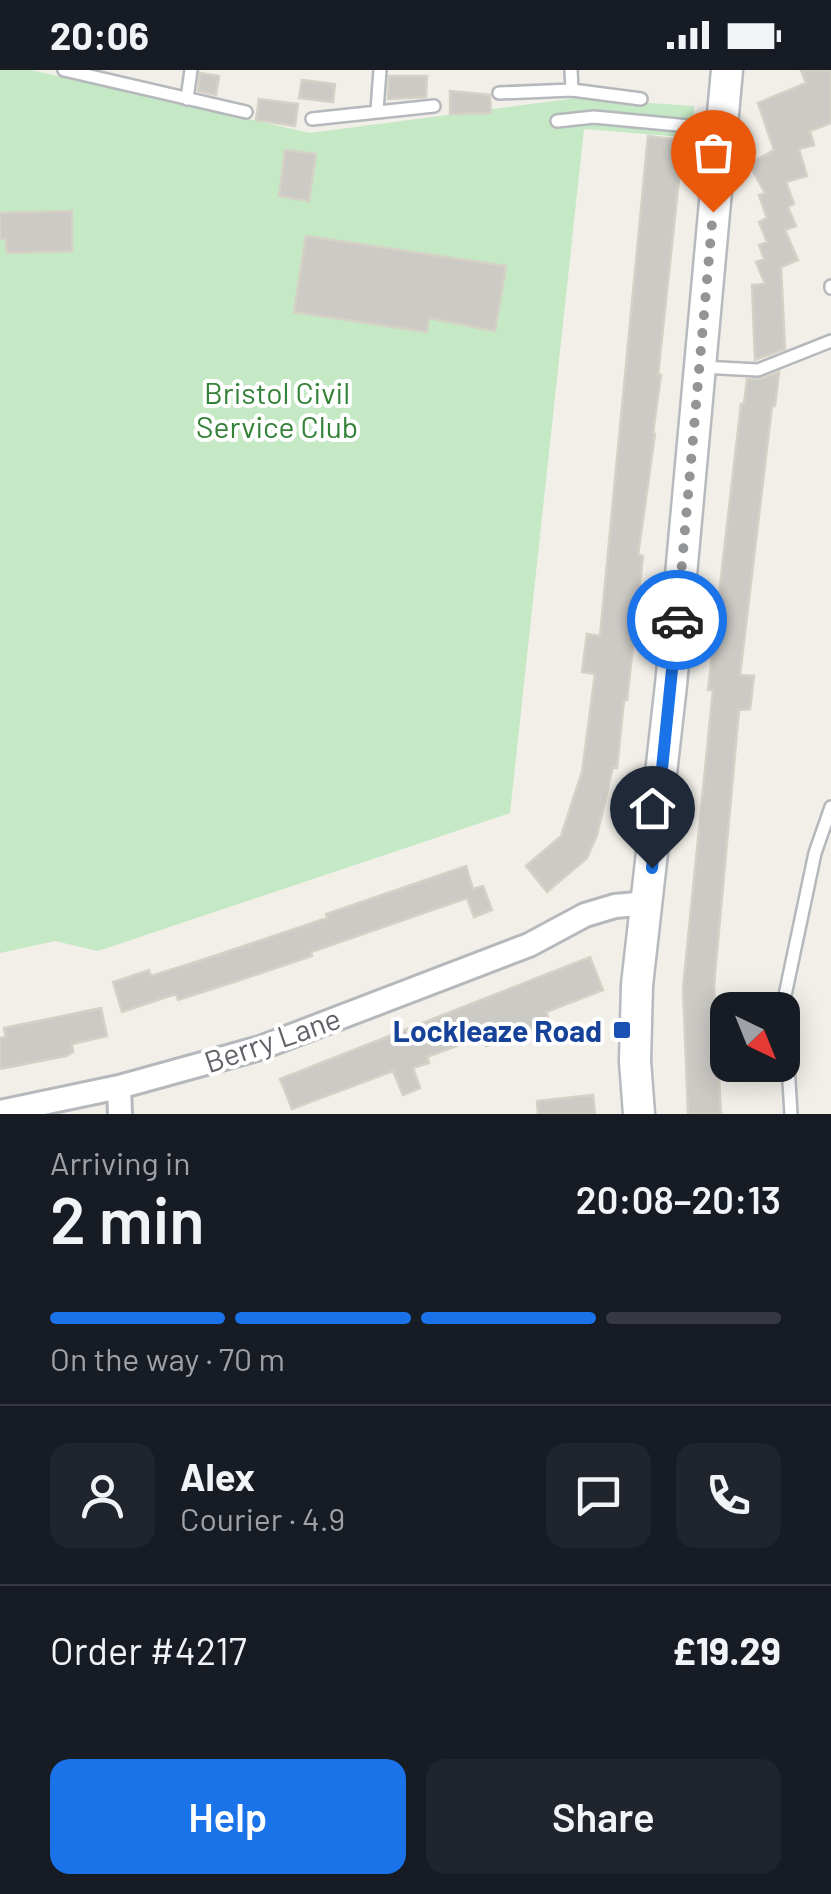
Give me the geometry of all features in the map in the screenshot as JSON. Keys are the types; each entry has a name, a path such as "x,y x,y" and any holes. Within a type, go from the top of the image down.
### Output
{"street":[{"path":"639,1114 635,1061 637,984 728,70"},
{"name":"Berry Lane","path":"0,1112 119,1087 260,1048 529,944 585,915 615,906 648,903"},
{"path":"119,1087 120,1114"}],"lane":[{"path":"64,70 246,112"},
{"path":"187,99 191,70"},
{"path":"377,110 380,70"},
{"path":"570,70 572,90"},
{"path":"499,93 572,90 640,99"},
{"path":"312,119 434,106"},
{"path":"557,121 594,117 720,129"},
{"path":"701,366 758,370 831,341"},
{"path":"792,1114 784,1000 816,853 831,807"}],"green space":[{"name":"Bristol Civil Service Club","path":"0,70 31,70 310,133 576,98 694,106 693,138 584,129 510,813 98,951 55,941 0,953"}],"building":[{"path":"801,70 831,70 831,123 810,131 814,145 799,149 807,176 786,182 794,204 788,207 796,226 785,230 798,260 781,267 785,349 755,360 752,285 765,284 756,262 764,259 759,245 767,242 759,222 767,218 759,195 765,193 749,164 774,150 758,103 806,83"},
{"path":"200,73 219,76 216,95 198,91"},
{"path":"389,76 427,76 426,97 388,99"},
{"path":"302,80 335,84 333,102 299,98"},
{"path":"450,91 490,95 491,113 450,114"},
{"path":"259,99 298,104 295,126 256,120"},
{"path":"648,136 679,140 677,150 682,151 655,434 638,555 643,556 627,700 617,768 613,767 597,835 587,858 547,892 526,866 561,836 582,772 595,674 582,672 587,634 600,636"},
{"path":"285,150 316,154 309,201 279,196"},
{"path":"72,211 72,251 7,253 6,239 0,239 0,213"},
{"path":"306,236 506,266 495,331 429,318 427,332 294,312"},
{"path":"779,372 740,675 754,676 750,709 739,710 714,992 710,992 710,1082 719,1082 721,1114 688,1114 683,988 713,690 708,690 741,404 747,379"},
{"path":"466,866 473,889 483,886 492,910 474,917 467,898 234,982 178,1000 176,994 122,1012 113,982 149,970 151,976 205,959"},
{"path":"590,957 603,990 546,1012 550,1022 486,1046 483,1036 427,1057 429,1063 413,1068 420,1088 403,1095 393,1071 292,1109 280,1079"},
{"path":"101,1008 107,1036 72,1044 73,1052 66,1056 0,1069 0,1038 6,1037 4,1028"},
{"path":"593,1095 595,1114 538,1114 537,1101"}],"way so far":[{"path":"677,620 713,212"}],"place":[{"name":"Lockleaze Road","path":"622,1030"}],"route":[{"path":"652,868 677,620"}]}
